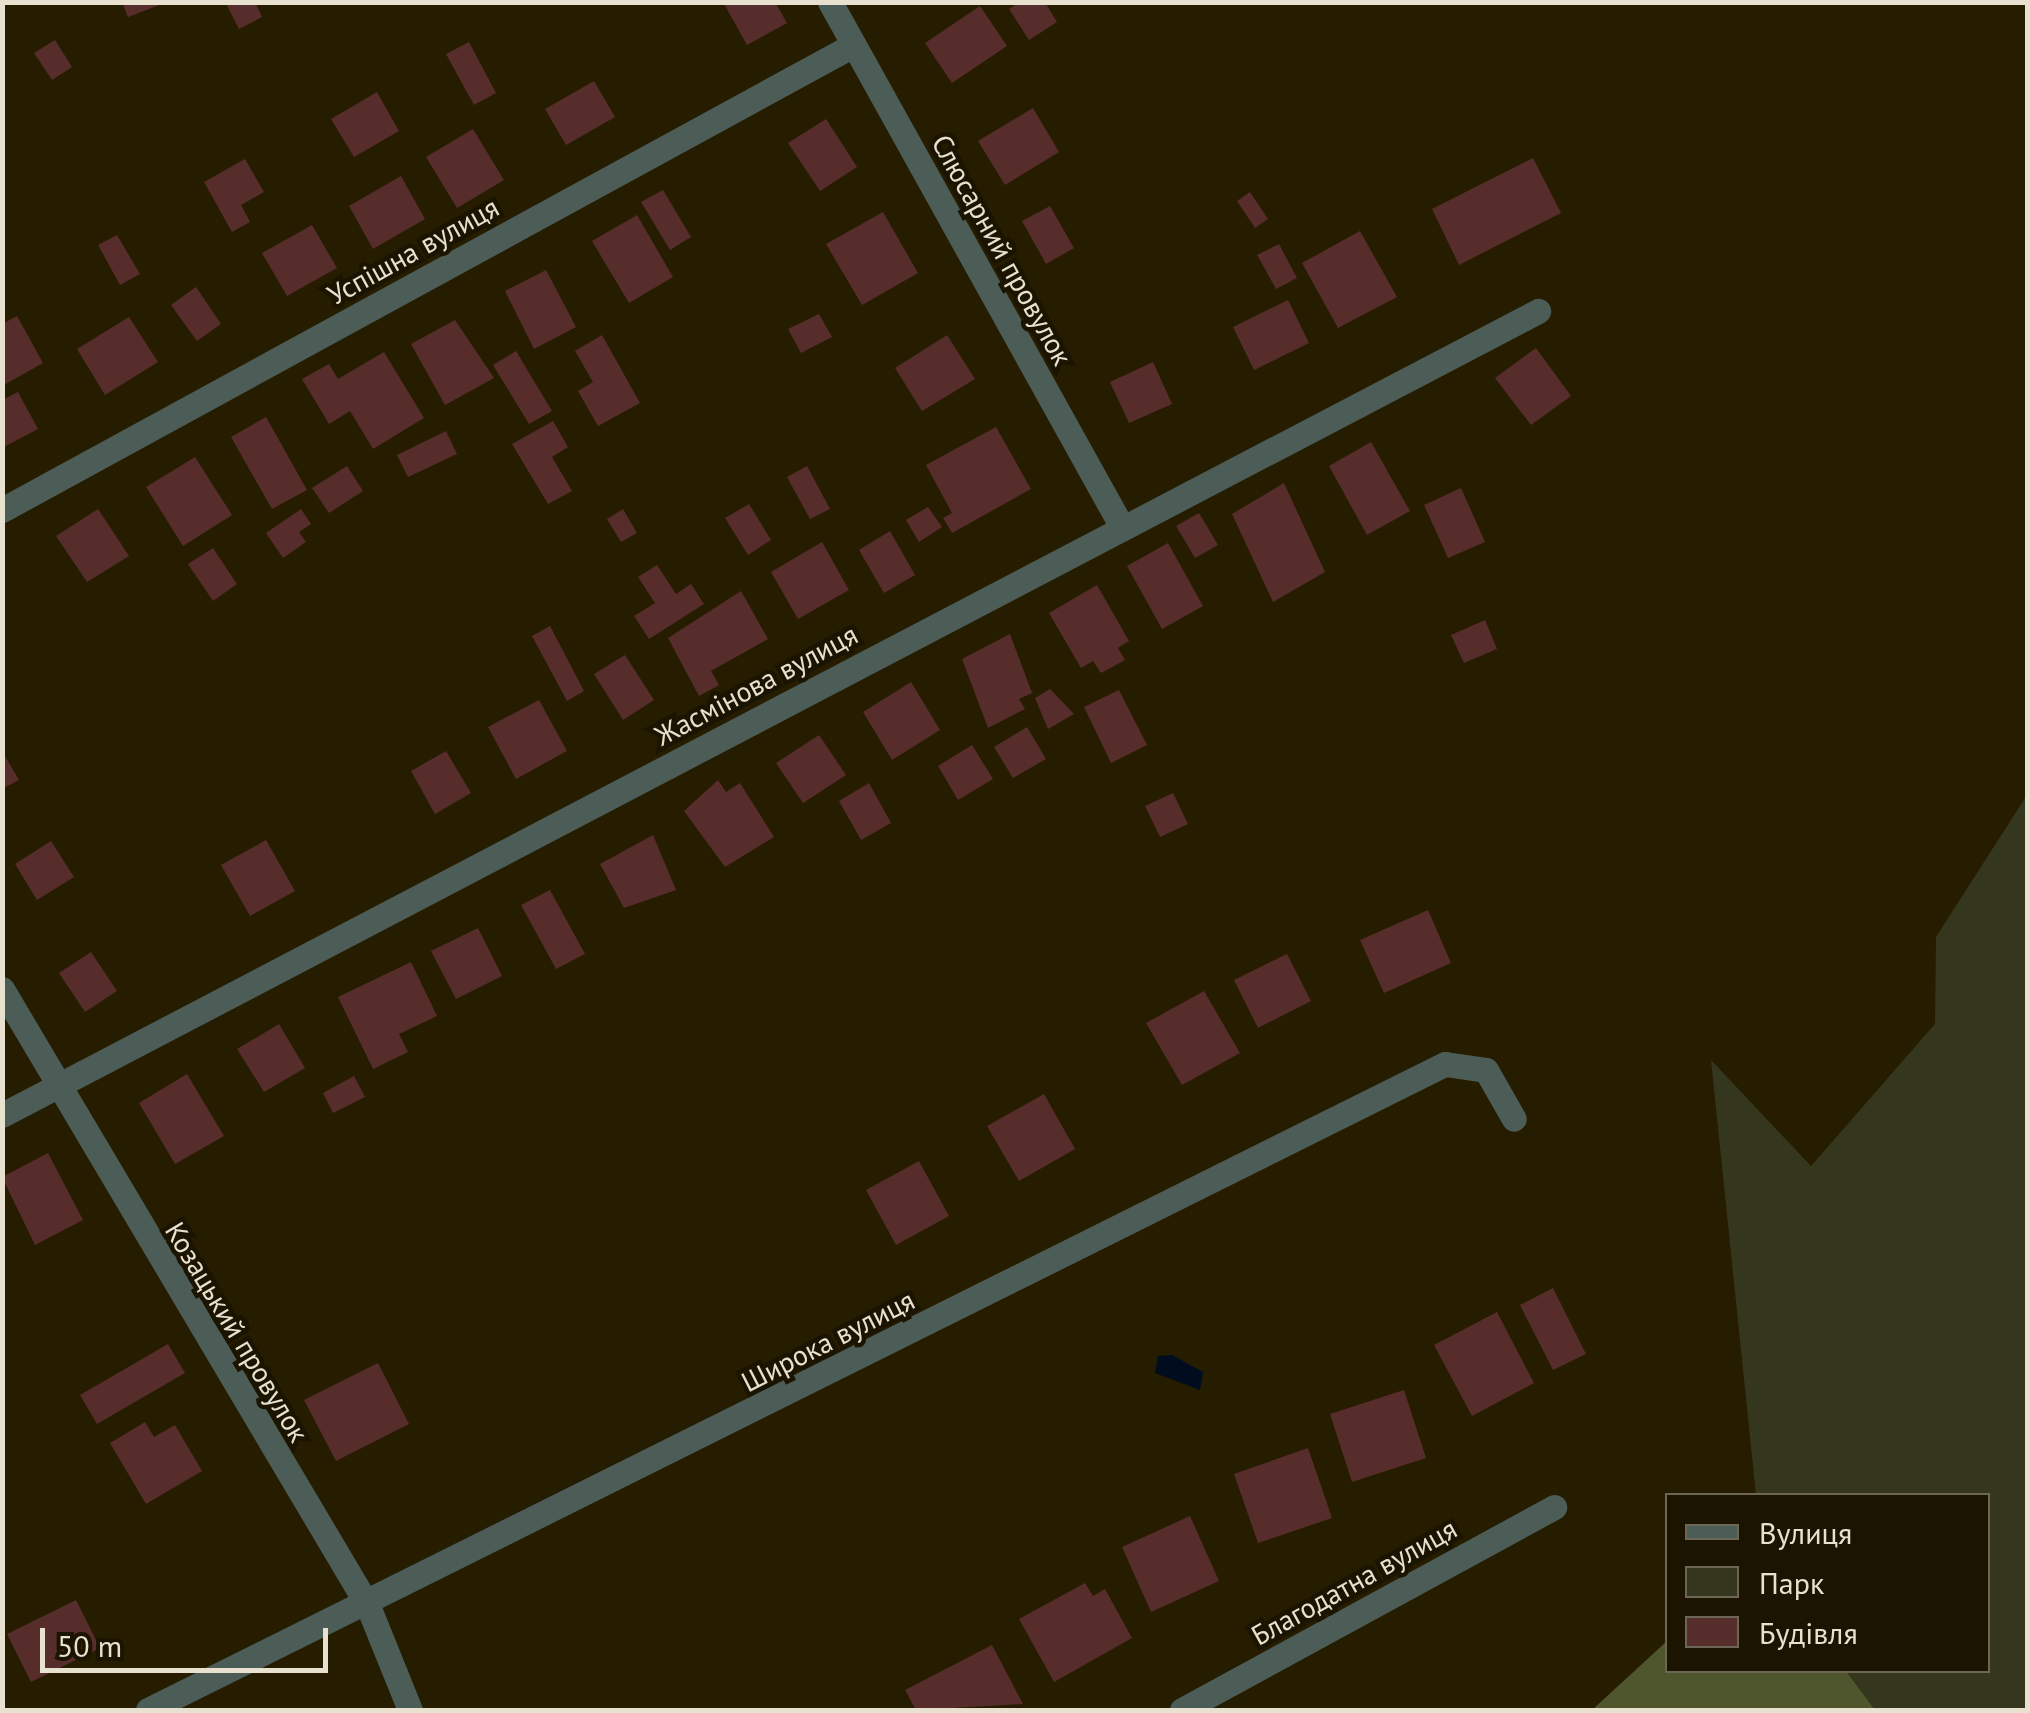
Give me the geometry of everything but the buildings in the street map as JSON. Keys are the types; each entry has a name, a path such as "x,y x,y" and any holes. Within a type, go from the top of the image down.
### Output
{"street":[{"name":"Слюсарний провулок","path":"830,2 1122,527"},
{"name":"Успішна вулиця","path":"2,510 852,45"},
{"name":"Жасмінова вулиця","path":"2,1115 1538,311"},
{"name":"Козацький провулок","path":"2,989 54,1087 368,1606 410,1710"},
{"name":"Широка вулиця","path":"148,1710 368,1606 1445,1064 1486,1070 1514,1118"},
{"name":"Благодатна вулиця","path":"1182,1710 1554,1507"}],"green space":[{"path":"2027,795 2027,1710 1875,1710 1847,1673 1990,1673 1990,1493 1756,1493 1711,1060 1811,1166 1935,1024 1936,937"},
{"path":"1665,1643 1665,1673 1847,1673 1875,1710 1592,1710"}],"water":[{"path":"1172,1355 1203,1372 1200,1390 1155,1373 1158,1356"}]}
